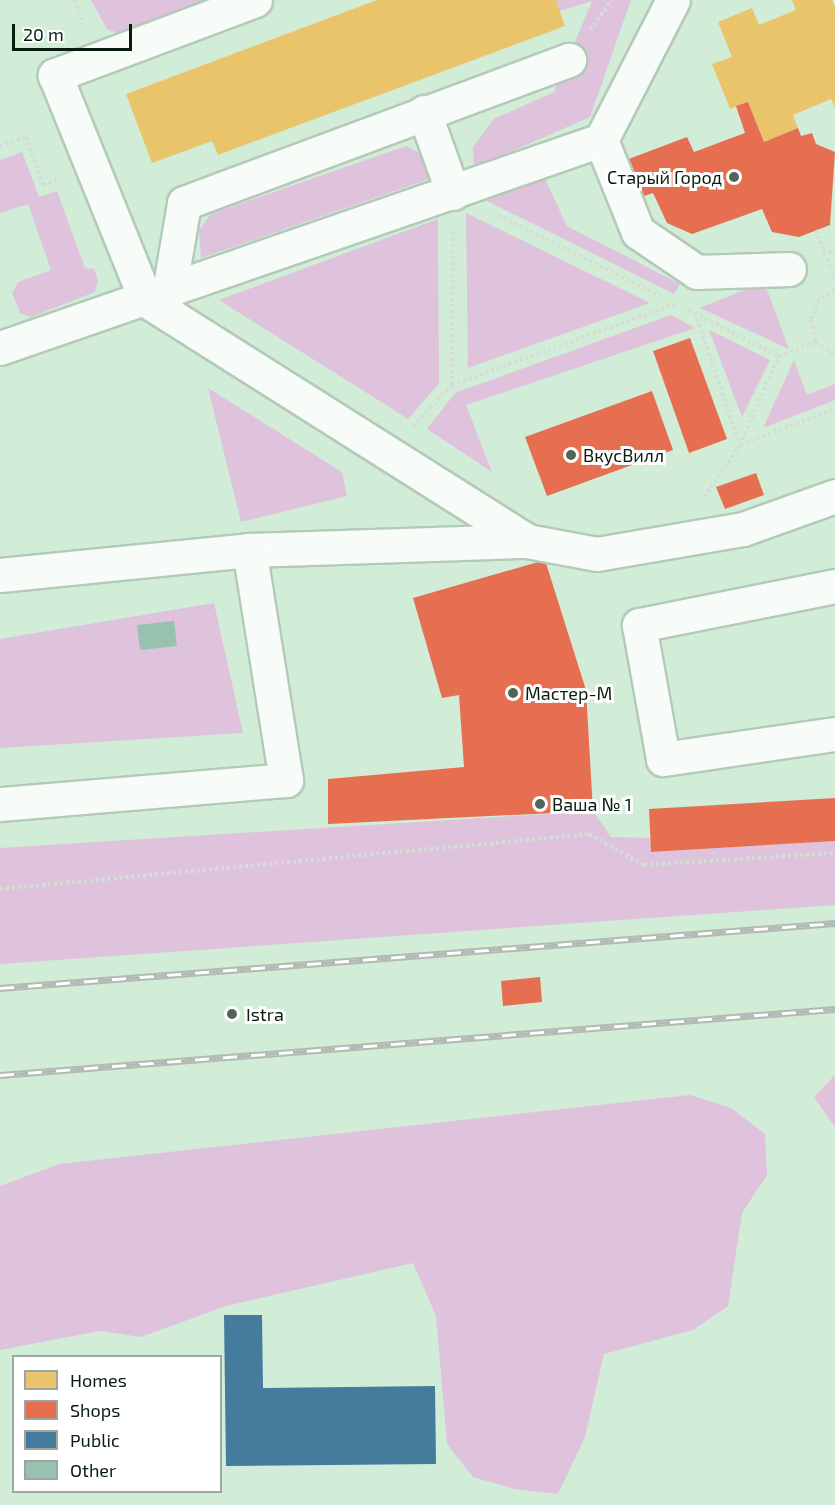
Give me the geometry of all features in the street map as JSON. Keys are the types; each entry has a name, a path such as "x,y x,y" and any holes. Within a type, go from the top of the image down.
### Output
{"street":[{"path":"255,0 55,75 158,296 528,541"},
{"path":"0,348 158,296 601,140 673,0"},
{"path":"158,296 184,203 569,60"},
{"path":"424,112 453,193"},
{"path":"601,140 638,232 697,272 789,269"},
{"path":"0,575 249,550 528,541 597,554 743,529 835,496"},
{"path":"0,804 286,780 249,550"},
{"path":"835,586 639,625 663,759 835,734"}],"path":[{"path":"0,146 26,136 43,185"},
{"path":"452,385 453,193 779,356"},
{"path":"816,230 835,279"},
{"path":"408,431 452,385 676,303 697,272"},
{"path":"816,342 814,310 835,290"},
{"path":"695,314 740,446"},
{"path":"704,498 740,446 779,356 816,342"},
{"path":"816,342 835,356"},
{"path":"740,446 835,409"},
{"path":"0,890 589,834 644,865 835,853"}],"shaded area":[{"path":"91,0 231,0 120,34 107,29"},
{"path":"556,0 631,0 590,117 474,168 473,147 494,119 554,92 592,1 560,11"},
{"path":"406,146 425,156 435,177 201,258 199,230 211,214"},
{"path":"22,152 39,197 57,191 85,268 94,269 98,281 95,292 31,317 20,313 12,293 18,282 51,270 28,204 0,213 0,160"},
{"path":"544,177 567,226 680,284 674,294 485,200"},
{"path":"466,213 650,303 468,368"},
{"path":"438,219 439,383 408,419 219,300"},
{"path":"764,282 789,349 700,308"},
{"path":"671,315 695,328 466,405 492,472 427,429 455,393"},
{"path":"709,330 770,360 742,417"},
{"path":"794,360 807,395 835,384 835,400 763,428"},
{"path":"208,388 342,472 347,496 241,522"},
{"path":"214,603 243,733 0,748 0,639"},
{"path":"593,811 611,837 650,838 651,852 835,841 835,905 0,964 0,848"},
{"path":"835,1075 835,1127 814,1097"},
{"path":"690,1095 731,1108 765,1134 767,1175 742,1213 728,1306 693,1330 604,1354 585,1437 558,1494 514,1489 473,1477 447,1444 436,1316 413,1263 226,1306 141,1337 100,1331 0,1350 0,1186 59,1164"}],"building: Homes":[{"path":"377,0 556,0 565,26 218,155 212,141 152,163 126,94"},
{"path":"792,0 832,0 835,6 835,108 831,99 793,115 798,128 764,142 748,102 730,109 712,64 732,57 718,22 752,8 759,25 796,10"}],"building: Shops":[{"name":"Старый Город","path":"748,102 764,142 798,128 801,136 812,133 816,144 835,152 830,225 799,237 772,232 762,209 692,234 667,223 653,193 641,197 626,160 687,137 694,152 745,133 736,106"},
{"path":"690,338 727,439 689,453 653,351"},
{"path":"652,391 673,450 547,496 525,437"},
{"path":"756,473 764,495 725,509 716,487"},
{"name":"Мастер-М","path":"545,560 586,690 593,811 328,824 328,779 464,767 459,695 442,698 413,598"},
{"path":"835,798 835,841 651,852 649,809"},
{"path":"540,977 542,1002 503,1006 501,981"}],"building: Public":[{"path":"224,1315 262,1315 263,1388 435,1386 436,1464 226,1466"}],"building: Other":[{"path":"174,621 177,646 140,650 137,625"}],"railway":[{"path":"0,988 835,923"},
{"path":"0,1075 835,1009"}],"place":[{"name":"Старый Город","path":"734,177"},
{"name":"ВкусВилл","path":"571,455"},
{"name":"Мастер-М","path":"513,693"},
{"name":"Ваша № 1","path":"540,804"},
{"name":"Istra","path":"232,1014"}]}
